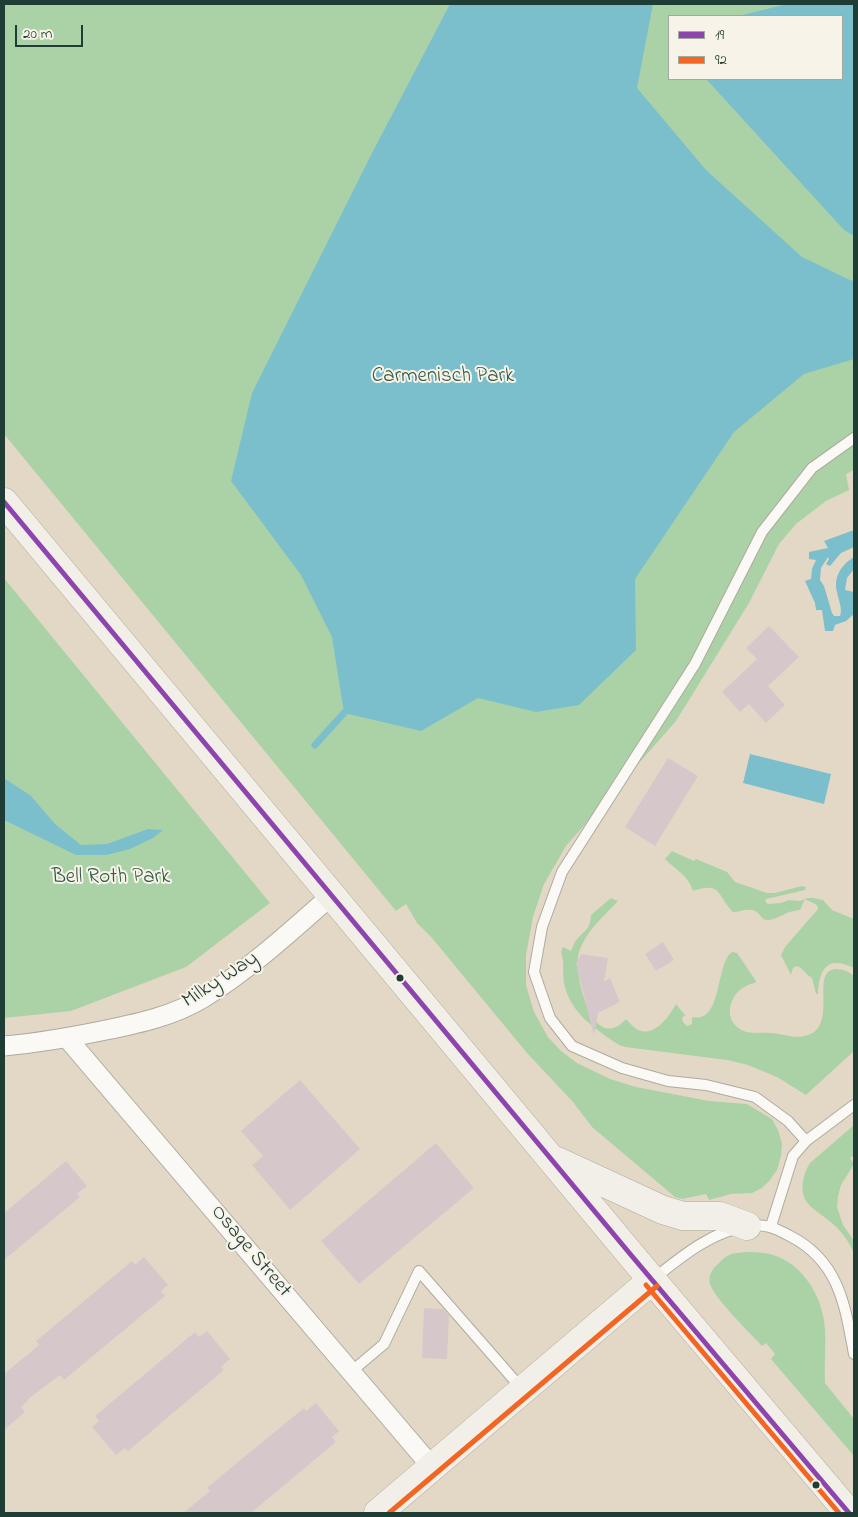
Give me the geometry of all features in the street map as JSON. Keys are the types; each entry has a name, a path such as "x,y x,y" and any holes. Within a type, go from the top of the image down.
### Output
{"main road":[{"path":"4,502 652,1280 849,1513"},
{"path":"551,1159 663,1210 683,1216 720,1216 759,1226"},
{"path":"378,1513 652,1280"}],"street":[{"name":"Milky Way","path":"4,1046 67,1038 167,1015 202,998 232,979 265,954 332,895"},
{"name":"Osage Street","path":"67,1038 432,1467"}],"lane":[{"path":"806,1141 788,1121 755,1097 706,1085 668,1080 632,1070 572,1046 550,1018 534,972 542,927 562,872 694,664 762,532 812,468 854,438"},
{"path":"759,1226 793,1156 806,1141 854,1104"},
{"path":"652,1280 702,1243 725,1233 759,1226 798,1240 827,1266 838,1285 854,1354"},
{"path":"352,1372 384,1344 420,1271 523,1390"}],"green space":[{"name":"Carmenisch Park","path":"4,4 854,4 854,470 846,474 849,490 826,501 796,524 779,544 749,603 676,721 566,846 544,884 533,917 526,955 526,985 534,1012 548,1037 561,1051 577,1063 610,1079 636,1087 709,1101 747,1104 772,1119 778,1130 782,1144 777,1170 762,1188 752,1193 731,1194 709,1200 706,1194 682,1199 675,1197 592,1127 573,1102 527,1053 432,938 417,923 406,904 396,911 4,434"},
{"name":"Bell Roth Park","path":"4,578 270,903 186,967 71,1011 4,1018"},
{"path":"672,851 727,872 735,882 767,893 775,893 802,886 806,887 805,890 766,899 765,901 768,904 789,900 800,901 807,898 823,900 832,910 854,919 854,968 838,963 827,966 820,977 818,994 816,994 812,978 797,966 793,968 791,975 781,955 785,947 818,909 817,905 805,899 800,910 769,920 765,920 757,912 751,910 733,912 714,889 702,888 693,891 685,877 665,859"},
{"path":"611,898 618,901 588,934 578,957 583,996 596,1021 605,1028 615,1028 626,1019 638,1030 651,1031 661,1024 676,1004 685,1015 682,1018 683,1022 687,1026 692,1024 692,1017 702,1017 714,1003 723,968 732,952 737,953 756,981 740,990 732,1000 730,1007 731,1019 735,1025 747,1032 774,1033 796,1037 812,1033 818,1028 823,1013 823,987 826,975 832,970 837,969 846,971 854,976 854,1051 806,1095 777,1077 748,1065 727,1060 619,1045 585,1019 572,1003 564,983 561,952 563,947 571,951 576,940 588,927 591,915"},
{"path":"854,1125 854,1155 850,1158 854,1164 841,1185 837,1207 843,1225 854,1241 854,1253 848,1241 839,1230 807,1202 804,1196 803,1181 810,1163"},
{"path":"745,1252 777,1256 788,1262 799,1270 814,1291 820,1303 825,1329 825,1383 854,1419 854,1456 771,1359 775,1354 766,1343 762,1346 725,1307 713,1290 710,1278 714,1268 727,1256"}],"water":[{"path":"450,4 653,4 637,88 706,170 802,257 854,281 854,359 804,374 734,432 635,579 636,650 579,705 536,712 478,698 421,731 344,713 332,637 301,575 231,481 252,393 371,155"},
{"path":"787,4 854,4 854,236 844,230 707,80 843,80 843,15 742,15"},
{"path":"854,530 854,547 841,553 830,566 826,564 829,559 828,557 821,568 820,580 824,586 832,613 834,616 840,616 841,607 836,586 837,576 842,567 854,557 854,569 847,578 845,590 854,592 854,614 846,621 835,625 833,631 825,631 822,610 816,610 815,603 805,581 811,579 812,569 816,560 809,559 809,552 828,548 824,541"},
{"path":"750,754 831,774 824,804 743,783"},
{"path":"4,778 31,796 55,824 81,845 107,844 148,829 163,830 153,838 130,849 107,855 76,855 4,820"}],"building":[{"path":"769,626 799,657 768,686 785,705 766,723 749,704 740,712 722,692 757,659 746,648"},
{"path":"668,758 698,776 655,846 625,827"},
{"path":"663,942 674,960 656,971 645,954"},
{"path":"581,954 608,958 604,982 610,978 620,1002 598,1013 594,1036 576,964"},
{"path":"300,1080 360,1149 290,1210 252,1165 263,1156 241,1131"},
{"path":"436,1143 474,1188 359,1284 321,1241"},
{"path":"66,1161 87,1186 77,1194 80,1197 4,1260 4,1213"},
{"path":"144,1257 168,1285 161,1291 165,1296 64,1380 60,1375 27,1400 21,1407 25,1412 4,1430 4,1374 39,1345 36,1341 132,1261 135,1265"},
{"path":"424,1308 443,1309 449,1316 447,1359 422,1358"},
{"path":"207,1331 230,1359 221,1367 224,1370 128,1451 125,1448 116,1455 92,1427 99,1421 95,1416 195,1332 199,1337"},
{"path":"316,1403 339,1431 332,1437 336,1442 251,1513 183,1513 210,1491 207,1488 227,1471 304,1408 306,1411"}],"waterway":[{"path":"315,745 344,713"}],"transit line":[{"name":"19","path":"4,502 631,1255 849,1513"},
{"name":"92","path":"646,1285 839,1513"},
{"name":"92","path":"389,1513 657,1286"}]}
